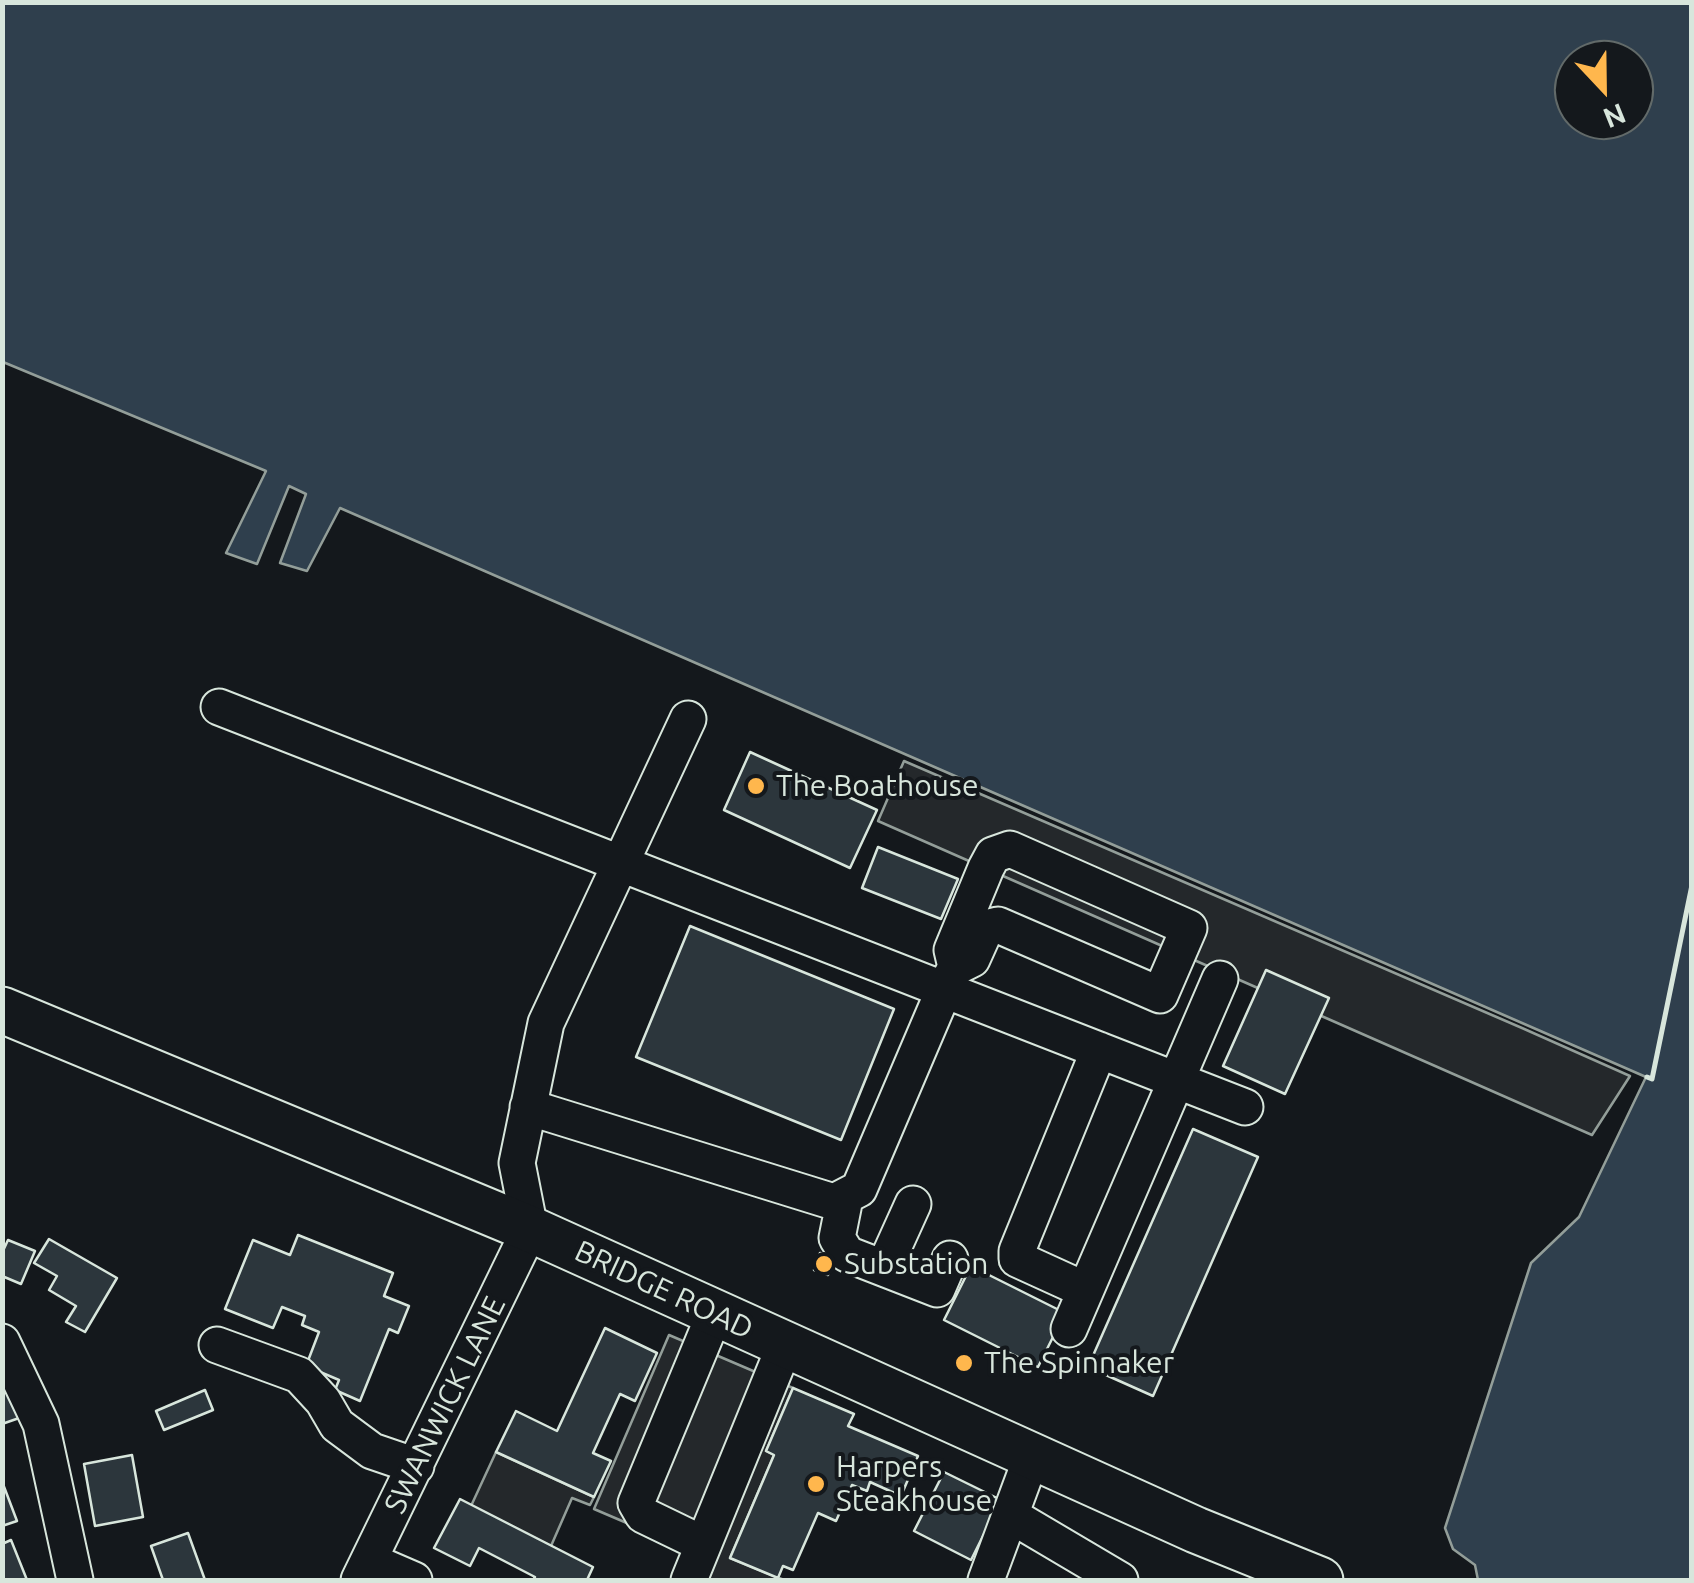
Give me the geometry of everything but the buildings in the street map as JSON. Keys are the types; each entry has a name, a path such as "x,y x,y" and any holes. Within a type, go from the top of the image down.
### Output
{"main road":[{"name":"BRIDGE ROAD","path":"2,1010 530,1228 1032,1456 1320,1580"}],"street":[{"path":"219,707 620,864 950,978 1099,1050 1245,1107"},
{"path":"530,1228 517,1163 546,1023 688,719"},
{"path":"528,1107 824,1199 845,1198 859,1189 950,978 952,950 994,855 1010,849 1189,928 1160,995 992,924 972,959 950,978"},
{"path":"1069,1329 1173,1079 1220,979"},
{"path":"1085,1290 1017,1259 1099,1050"},
{"path":"845,1198 837,1238 848,1254 937,1289 950,1259"},
{"path":"884,1268 913,1204"},
{"name":"SWANWICK LANE","path":"364,1571 530,1228"},
{"path":"704,1544 643,1515 636,1503 714,1313"},
{"path":"2,1342 41,1424 76,1580"},
{"path":"689,1580 785,1345"},
{"path":"217,1346 299,1375 337,1424 372,1451 416,1466"},
{"path":"986,1580 1032,1456"},
{"path":"1010,1515 1120,1580"},
{"path":"364,1571 414,1580"}],"shaded area":[{"path":"904,761 1630,1076 1592,1135 878,821"},
{"path":"669,1335 793,1388 766,1451 774,1455 730,1558 784,1580 679,1580 690,1550 594,1509"},
{"path":"496,1452 594,1497 590,1505 572,1498 551,1546 471,1506"}],"water":[{"path":"3,2 1691,3 1691,1580 1478,1580 1475,1565 1453,1549 1445,1528 1531,1263 1579,1217 1646,1077 340,508 307,571 280,563 306,494 289,486 257,564 226,553 266,471 3,362"}],"wall":[{"path":"1647,1077 1652,1079 1692,885"}],"place":[{"name":"The Boathouse","path":"756,786"},
{"name":"Substation","path":"824,1264"},
{"name":"The Spinnaker","path":"964,1363"},
{"name":"Harpers Steakhouse","path":"816,1484"}]}
